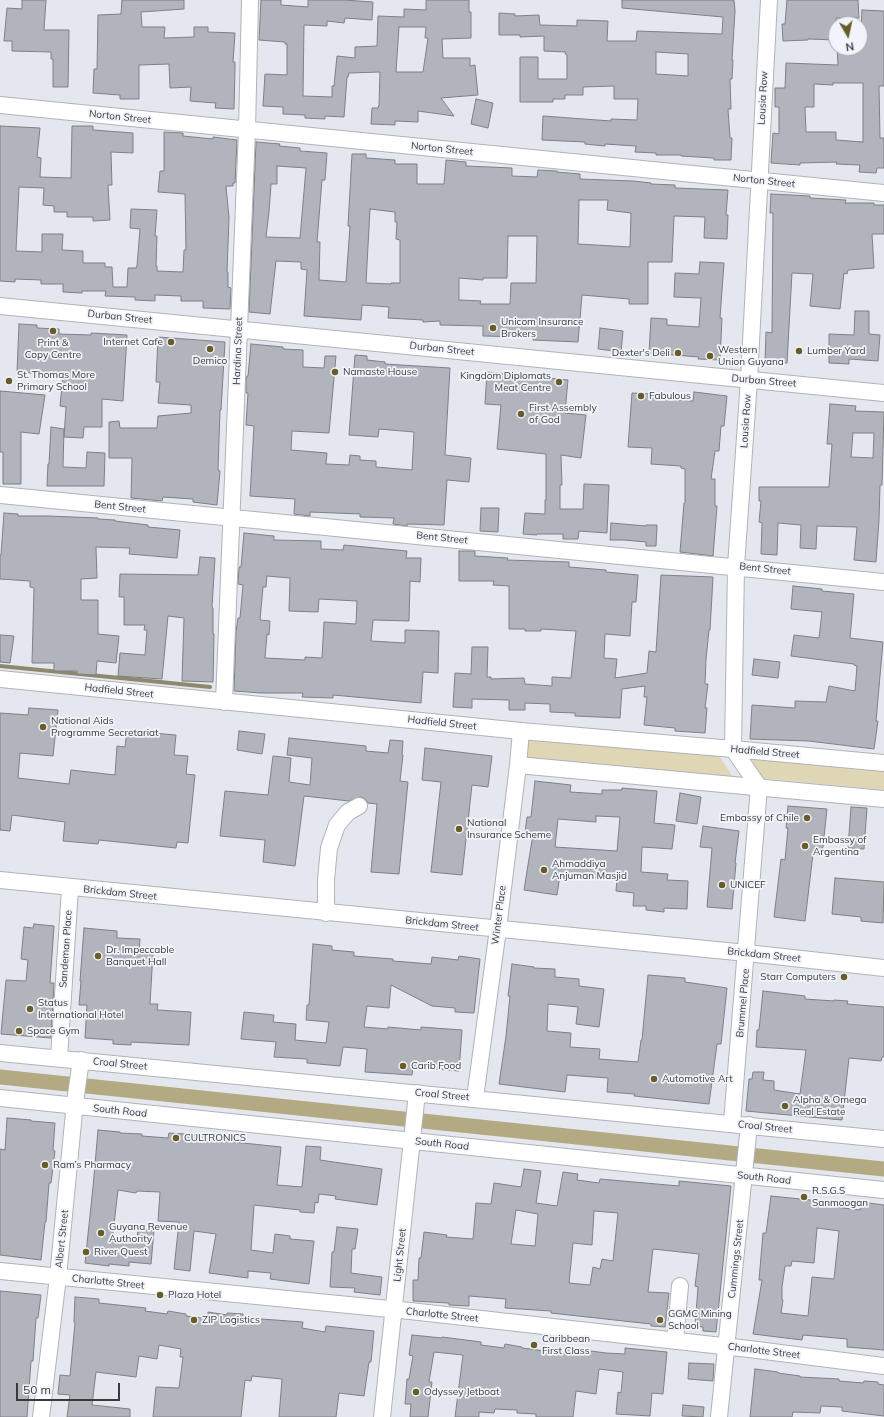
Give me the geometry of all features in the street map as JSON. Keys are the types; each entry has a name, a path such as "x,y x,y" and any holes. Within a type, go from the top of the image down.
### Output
{"street":[{"name":"Hardina Street","path":"224,702 247,130 250,0"},
{"name":"Lousia Row","path":"733,749 736,566 749,380 769,0"},
{"name":"Norton Street","path":"0,105 884,193"},
{"name":"Durban Street","path":"0,306 884,392"},
{"name":"Bent Street","path":"0,495 736,566 884,582"},
{"name":"Hadfield Street","path":"0,679 521,731 884,763"},
{"name":"Winter Place","path":"475,1098 498,930 521,731"},
{"path":"733,749 760,787"},
{"path":"518,764 884,799"},
{"name":"Brummel Place","path":"732,1123 760,787"},
{"path":"326,913 327,868 331,843 337,825 353,808 359,806"},
{"name":"Brickdam Street","path":"0,880 498,930 747,953 884,968"},
{"name":"Sandeman Place","path":"59,1058 70,888"},
{"name":"Croal Street","path":"0,1052 884,1139"},
{"name":"Albert Street","path":"41,1417 58,1277 75,1104 81,1060"},
{"name":"Light Street","path":"382,1417 417,1093"},
{"name":"South Road","path":"0,1098 75,1104 745,1173 884,1190"},
{"name":"Cummings Street","path":"719,1417 750,1125"},
{"name":"Charlotte Street","path":"0,1271 394,1309 726,1346 884,1366"},
{"path":"675,1341 680,1286"}],"shaded area":[{"path":"527,738 719,756 733,777 527,759"},
{"path":"751,757 884,770 884,790 759,778"}],"building":[{"path":"22,0 46,0 44,30 69,30 68,87 53,87 53,59 51,59 51,52 12,51 12,41 4,41 7,8 22,9"},
{"path":"122,0 184,0 184,9 141,12 142,27 165,27 164,38 194,37 194,27 208,27 208,32 235,33 233,62 235,62 234,109 215,108 216,103 190,101 191,87 170,88 169,64 139,65 139,99 120,99 120,95 93,93 94,69 97,69 98,15 121,14"},
{"path":"261,0 281,0 281,5 308,7 308,0 373,2 372,20 345,18 344,23 327,21 327,26 304,25 303,96 332,97 332,86 334,86 337,56 355,58 355,47 377,46 378,16 404,17 404,9 426,10 426,0 469,0 469,12 471,12 471,38 442,39 443,58 470,58 470,66 475,65 478,95 441,98 454,116 418,111 418,122 395,121 395,125 371,124 372,108 378,108 379,105 380,72 349,73 347,77 344,117 325,116 325,119 305,118 305,115 283,114 283,107 263,106 265,74 287,75 287,44 285,44 285,42 259,40","holes":["399,27 426,27 425,38 428,38 423,72 396,72"]},
{"path":"622,0 734,0 733,60 732,79 730,79 731,109 728,109 730,138 732,138 731,160 714,160 714,158 681,155 656,155 656,153 635,152 636,146 605,144 605,146 585,144 585,142 542,140 543,116 611,121 611,119 637,120 638,99 614,99 614,86 583,87 583,95 565,95 565,99 553,99 553,102 520,102 520,57 538,57 538,79 567,79 567,55 565,54 566,52 544,51 544,36 520,37 520,35 499,35 499,13 515,14 515,16 539,15 540,25 577,26 577,20 608,21 607,41 636,41 637,31 722,34 723,17 622,8","holes":["656,52 688,54 688,76 656,74"]},
{"path":"787,0 858,0 859,16 828,16 828,40 808,39 783,41 782,24 785,24"},
{"path":"862,10 884,11 884,86 879,86 880,138 884,138 884,168 877,168 876,173 859,172 860,165 836,164 837,162 800,163 800,165 771,163 773,133 779,134 779,107 775,107 775,88 785,88 786,63 838,65 837,56 868,56 868,16 862,16","holes":["833,83 863,83 863,142 836,140 836,132 806,132 805,107 814,107 814,84 833,85"]},
{"path":"476,99 493,103 488,128 471,124"},
{"path":"0,126 40,128 37,157 41,158 40,177 71,178 72,126 93,126 93,130 133,133 133,153 111,152 112,185 108,185 110,220 93,221 93,217 67,217 67,212 54,212 54,206 43,205 44,188 19,187 16,251 42,252 42,234 63,234 62,250 83,251 83,263 105,263 105,267 112,267 113,287 127,287 128,268 136,268 137,266 140,229 130,228 131,209 157,210 155,236 157,236 157,271 183,272 184,250 186,250 185,194 158,192 160,171 164,171 164,132 183,133 183,136 213,139 213,137 237,140 235,183 233,183 233,186 226,186 229,218 227,272 228,287 231,288 230,309 203,308 203,301 181,301 181,296 155,295 155,301 135,300 135,297 105,296 106,291 82,291 82,293 63,292 63,284 41,284 41,280 15,279 15,282 0,281"},
{"path":"256,142 280,144 279,146 300,148 300,151 327,153 325,180 322,180 317,242 320,242 319,280 346,282 350,226 348,226 352,154 366,154 366,158 395,160 395,164 417,164 417,184 444,184 446,160 466,162 466,166 512,168 512,176 537,177 538,170 557,171 580,174 580,179 633,181 651,184 675,185 675,188 728,190 726,215 728,215 727,239 704,238 705,217 674,216 672,262 648,262 648,304 629,304 629,299 582,295 578,342 533,340 533,337 483,336 483,326 440,325 440,321 423,322 423,320 388,318 389,307 362,305 361,320 304,316 307,270 301,269 301,262 276,261 270,314 249,312","holes":["277,166 306,168 300,238 266,237 271,184 277,184","579,200 608,200 607,210 631,213 630,247 578,244","370,209 395,212 395,222 397,222 396,239 400,240 400,283 366,283","508,236 537,236 536,283 511,283 510,304 480,304 481,301 459,300 459,278 483,280 483,278 507,278"]},
{"path":"771,194 846,200 845,203 874,203 874,205 884,205 884,234 872,234 874,268 848,270 847,274 844,273 840,309 810,306 813,274 792,273 787,363 765,362 766,332 772,333 773,213 770,213"},
{"path":"700,262 724,263 720,318 722,318 720,360 649,353 651,318 667,319 667,325 699,327 701,298 674,297 675,273 699,274"},
{"path":"855,311 869,311 869,334 880,335 878,361 849,359 849,364 829,363 829,334 854,335"},
{"path":"19,324 37,325 37,328 59,329 59,334 91,335 91,333 127,335 123,401 102,399 102,427 84,427 83,438 64,437 66,407 60,406 63,375 17,372"},
{"path":"600,328 623,331 621,352 598,349"},
{"path":"158,337 225,342 220,410 218,470 220,471 217,505 193,502 193,499 163,497 162,501 131,498 132,458 109,458 109,422 119,421 120,428 157,428 158,416 191,413 191,405 158,403 160,382 156,382"},
{"path":"251,344 283,347 283,349 303,350 303,367 324,368 325,356 336,356 329,433 292,431 291,450 327,453 326,464 349,465 350,455 360,456 360,460 376,461 376,467 412,470 414,432 379,429 378,437 349,435 355,355 367,356 367,360 385,362 385,364 450,368 445,455 471,458 469,482 447,480 444,525 407,524 407,526 393,524 394,518 360,517 360,514 310,512 310,516 294,514 295,499 250,496 254,426 246,425 248,393 246,393 246,380 248,376"},
{"path":"487,372 568,380 565,413 586,415 581,458 561,455 562,485 560,485 560,509 583,509 584,484 609,485 607,533 579,531 578,539 563,539 563,534 523,534 525,513 545,514 546,454 497,449 501,405 485,404"},
{"path":"0,391 45,395 39,434 21,432 21,484 3,484 3,452 0,452"},
{"path":"694,392 727,396 724,426 721,426 719,451 715,451 711,479 715,479 715,506 717,506 713,556 680,552 685,503 685,469 681,468 681,466 651,464 652,448 628,447 632,393 650,394 650,398 693,401"},
{"path":"830,404 856,406 855,411 884,412 882,485 880,485 876,562 854,560 857,527 817,526 816,549 800,548 801,525 778,523 777,555 761,554 762,523 759,522 761,501 759,501 759,487 829,487 832,444 827,444","holes":["853,433 874,433 873,458 851,457"]},
{"path":"51,427 64,429 63,467 86,468 87,452 105,453 104,486 47,486"},
{"path":"481,508 499,508 498,532 480,531"},
{"path":"4,513 18,514 18,516 98,518 148,525 148,527 180,530 177,558 129,554 130,548 96,547 97,578 81,579 81,600 98,600 98,634 119,636 116,663 97,661 96,675 77,674 77,671 54,671 54,663 32,663 34,588 30,587 30,581 0,579 0,555"},
{"path":"611,523 646,526 657,525 656,546 646,546 646,542 610,540"},
{"path":"244,533 274,536 274,540 321,541 321,549 343,550 344,545 407,551 406,558 421,558 420,582 410,581 409,621 373,620 371,641 405,643 405,630 439,631 438,673 423,672 421,703 333,695 333,698 302,697 303,693 261,693 234,691 236,632 238,618 240,618 243,585 238,584 239,567 241,567","holes":["267,576 290,578 289,611 318,612 319,599 357,601 356,624 324,622 322,658 305,657 305,660 265,658 267,634 269,635 270,621 260,620 263,587 266,587"]},
{"path":"459,551 475,551 475,556 508,558 507,560 569,562 569,567 606,570 606,572 638,575 636,602 632,602 630,636 605,634 604,658 617,659 615,678 647,673 649,651 656,652 661,575 713,577 710,630 706,659 705,684 708,684 705,708 707,708 705,733 675,731 675,728 644,725 647,697 644,697 645,686 622,689 620,718 575,716 575,713 550,712 550,704 525,703 525,710 509,710 509,700 472,699 472,708 453,707 455,673 471,674 472,647 488,647 487,677 491,677 491,679 524,678 525,684 552,686 552,677 571,678 576,631 541,629 541,631 525,631 525,629 509,629 509,586 493,585 494,581 459,581"},
{"path":"200,557 215,558 212,607 214,634 213,682 182,681 184,618 168,616 162,679 118,676 120,653 145,655 147,630 144,630 145,625 124,625 124,597 119,597 120,574 198,575"},
{"path":"793,586 854,594 850,638 883,642 876,721 878,721 874,749 809,741 750,739 752,705 795,708 795,701 826,702 829,686 855,691 857,666 854,664 791,656 794,635 819,638 822,612 791,609"},
{"path":"0,635 14,636 10,663 0,662"},
{"path":"754,659 780,662 778,678 752,675"},
{"path":"29,708 58,710 53,756 20,753 18,778 69,784 71,770 115,775 117,746 125,747 127,731 176,735 174,755 188,756 186,774 195,775 188,843 177,842 176,848 99,840 98,844 63,841 65,822 12,815 10,831 0,830 0,713 28,715"},
{"path":"239,731 265,734 262,754 237,750"},
{"path":"289,738 366,746 366,751 388,753 390,740 403,741 400,781 408,782 399,874 371,872 377,804 368,803 364,798 360,797 349,801 304,796 295,866 263,862 265,840 220,836 225,791 268,795 273,756 291,758 289,782 310,785 312,758 287,755"},
{"path":"425,748 492,756 488,787 472,785 462,875 431,872 441,782 422,780"},
{"path":"535,781 571,785 570,792 602,794 602,790 622,790 622,788 657,791 654,823 675,825 672,849 642,847 641,872 668,874 667,880 688,881 687,909 664,908 664,912 646,910 646,906 633,906 634,893 616,891 617,879 560,875 557,895 524,890 533,834 525,833 527,817 531,817","holes":["596,816 620,817 617,851 555,847 558,819 596,822"]},
{"path":"680,793 701,797 697,824 676,821"},
{"path":"788,806 827,809 822,855 813,854 805,921 774,917 781,859 785,860 788,828 786,828"},
{"path":"851,807 867,808 864,849 848,848"},
{"path":"703,826 739,831 732,909 707,907 712,848 700,847"},
{"path":"835,878 884,882 883,923 861,921 861,917 832,914"},
{"name":"Status International Hotel","path":"34,924 54,926 50,983 54,983 51,1038 1,1034 6,980 26,981 28,960 21,959 24,927 33,928"},
{"path":"84,928 117,931 117,938 140,939 139,953 153,953 150,1004 158,1004 157,1010 191,1012 189,1045 131,1042 131,1045 113,1044 113,1040 85,1038 87,1005 79,1005"},
{"path":"313,944 332,946 332,950 354,952 354,956 393,959 393,961 431,964 432,957 458,960 459,956 480,959 474,1013 455,1012 455,1008 432,1006 391,985 389,1008 367,1006 364,1027 388,1029 388,1027 421,1030 421,1027 462,1030 459,1071 413,1067 412,1075 365,1072 367,1049 343,1047 340,1066 307,1063 307,1059 274,1057 276,1042 241,1039 244,1012 274,1015 273,1022 296,1024 295,1040 326,1043 329,1022 306,1020 307,1005 309,1005"},
{"path":"512,964 534,968 555,969 555,977 579,979 579,986 604,989 599,1027 576,1024 578,1007 548,1004 547,1031 571,1033 570,1047 600,1049 599,1059 638,1062 642,1040 648,975 685,978 685,982 727,988 721,1044 717,1044 709,1104 634,1096 635,1094 607,1092 608,1078 567,1075 565,1092 499,1084 506,1036 510,996 508,996"},
{"path":"763,991 805,996 805,999 848,1001 847,1004 884,1007 884,1057 882,1057 881,1061 849,1058 842,1120 746,1111 749,1079 752,1079 753,1072 764,1072 763,1080 774,1081 774,1090 800,1094 806,1050 756,1047"},
{"path":"7,1118 55,1123 53,1150 55,1151 51,1183 49,1183 41,1260 0,1255 0,1149 5,1150"},
{"path":"98,1130 168,1138 169,1133 185,1134 205,1136 205,1139 281,1147 277,1185 302,1187 306,1146 321,1147 320,1160 382,1169 377,1205 335,1199 336,1196 319,1194 318,1203 315,1202 314,1213 254,1205 251,1250 273,1253 275,1234 290,1236 290,1239 314,1241 309,1284 270,1279 271,1273 248,1271 248,1278 209,1273 216,1234 194,1231 190,1271 174,1269 179,1222 158,1221 160,1192 137,1191 136,1193 118,1190 112,1241 137,1243 138,1229 154,1231 151,1264 129,1262 129,1266 109,1264 109,1266 85,1263"},
{"path":"524,1169 541,1171 536,1203 557,1206 563,1172 578,1174 577,1180 599,1183 600,1179 679,1186 679,1181 731,1186 716,1332 703,1331 703,1327 695,1326 698,1287 695,1286 699,1254 653,1249 648,1292 669,1293 665,1327 651,1326 651,1324 551,1313 551,1311 505,1308 506,1299 469,1296 469,1306 449,1305 449,1303 413,1301 413,1280 418,1280 419,1258 421,1258 424,1232 447,1235 446,1237 473,1239 476,1203 491,1204 494,1183 521,1187","holes":["516,1210 538,1214 535,1246 511,1244","594,1211 618,1213 613,1261 602,1259 600,1269 593,1267 590,1285 569,1283 573,1243 592,1245"]},
{"path":"771,1196 820,1201 819,1205 860,1210 861,1202 884,1205 884,1350 847,1347 847,1339 803,1335 802,1340 753,1334 762,1280 759,1280 763,1233 766,1233","holes":["817,1228 839,1231 834,1279 812,1277 808,1316 781,1313 783,1300 782,1287 785,1266 791,1266 792,1261 814,1263"]},
{"path":"337,1227 358,1229 355,1249 352,1249 351,1273 382,1277 380,1295 354,1292 355,1288 330,1287 332,1252 334,1252"},
{"path":"0,1291 41,1295 38,1318 36,1318 33,1361 31,1361 27,1417 0,1417"},
{"path":"75,1297 99,1299 99,1303 146,1308 145,1311 167,1314 168,1311 201,1318 202,1315 208,1316 208,1312 227,1315 227,1313 243,1314 243,1316 261,1319 303,1322 302,1328 325,1332 326,1326 374,1331 371,1362 369,1362 364,1396 339,1393 336,1417 279,1417 282,1379 252,1376 251,1381 245,1380 241,1417 153,1417 156,1387 179,1388 183,1357 180,1357 181,1349 159,1345 157,1359 139,1356 136,1377 96,1372 92,1405 130,1409 130,1417 67,1417 70,1395 58,1394 60,1375 70,1376 75,1323"},
{"path":"412,1335 481,1342 481,1345 504,1348 505,1344 522,1348 567,1354 568,1348 625,1354 625,1348 667,1352 663,1394 652,1393 650,1416 616,1414 618,1392 621,1393 623,1372 599,1369 596,1394 576,1391 573,1417 536,1417 536,1414 517,1413 517,1410 495,1409 494,1413 479,1412 479,1417 455,1417 463,1355 434,1352 429,1382 432,1382 428,1417 410,1417 411,1404 405,1404 407,1379 409,1379 413,1356 409,1355"},
{"path":"689,1363 714,1364 713,1381 688,1379"},
{"path":"755,1369 800,1377 839,1379 839,1381 863,1383 864,1381 878,1382 878,1384 884,1385 884,1416 842,1411 842,1407 821,1406 820,1413 793,1412 792,1417 750,1417"},
{"path":"683,1405 704,1407 703,1417 682,1416"}],"waterway":[{"path":"0,666 210,687"},
{"path":"0,1077 884,1169"}],"place":[{"name":"Unicom Insurance Brokers","path":"493,328"},
{"name":"Print & Copy Centre","path":"53,331"},
{"name":"Internet Cafe","path":"171,342"},
{"name":"Demico","path":"210,349"},
{"name":"Lumber Yard","path":"799,351"},
{"name":"Dexter's Deli","path":"678,353"},
{"name":"Western Union Guyana","path":"710,356"},
{"name":"Namaste House","path":"335,372"},
{"name":"St. Thomas More Primary School","path":"9,381"},
{"name":"Kingdom Diplomats Meat Centre","path":"559,382"},
{"name":"Fabulous","path":"641,396"},
{"name":"First Assembly of God","path":"521,414"},
{"name":"National Aids Programme Secretariat","path":"43,727"},
{"name":"Embassy of Chile","path":"807,818"},
{"name":"National Insurance Scheme","path":"459,829"},
{"name":"Embassy of Argentina","path":"805,846"},
{"name":"Ahmaddiya Anjuman Masjid","path":"544,870"},
{"name":"UNICEF","path":"722,885"},
{"name":"Dr. Impeccable Banquet Hall","path":"98,956"},
{"name":"Starr Computers","path":"844,977"},
{"name":"Status International Hotel","path":"30,1009"},
{"name":"Space Gym","path":"19,1031"},
{"name":"Carib Food","path":"403,1066"},
{"name":"Automotive Art","path":"654,1079"},
{"name":"Alpha & Omega Real Estate","path":"785,1106"},
{"name":"CULTRONICS","path":"176,1138"},
{"name":"Ram’s Pharmacy","path":"45,1165"},
{"name":"R.S.G.S Sanmoogan","path":"804,1197"},
{"name":"Guyana Revenue Authority","path":"101,1233"},
{"name":"River Quest","path":"86,1252"},
{"name":"Plaza Hotel","path":"160,1295"},
{"name":"ZIP Logistics","path":"194,1320"},
{"name":"GGMC Mining School","path":"660,1320"},
{"name":"Caribbean First Class","path":"534,1345"},
{"name":"Odyssey Jetboat","path":"416,1392"}]}
